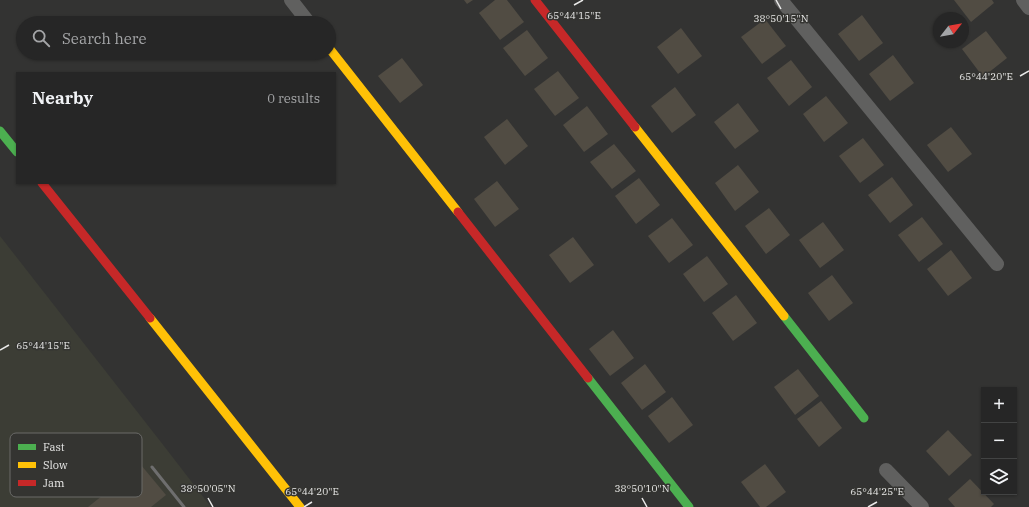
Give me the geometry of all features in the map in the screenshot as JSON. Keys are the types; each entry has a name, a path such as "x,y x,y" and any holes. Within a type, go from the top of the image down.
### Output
{"street":[{"path":"291,0 304,16"},
{"path":"535,0 864,418"},
{"path":"781,0 998,264"},
{"path":"1023,0 1029,8"},
{"path":"336,57 689,507"},
{"path":"0,131 16,151"},
{"path":"43,184 300,507"},
{"path":"886,470 922,507"}],"shaded area":[{"path":"0,236 211,507 0,507"}],"building":[{"path":"464,0 473,0 467,4"},
{"path":"495,0 507,0 524,22 500,40 479,13"},
{"path":"954,0 992,0 994,3 971,22 969,19 969,12 963,12"},
{"path":"862,15 883,43 859,61 838,34"},
{"path":"765,19 786,46 762,64 741,37"},
{"path":"681,28 702,56 678,74 657,47"},
{"path":"527,30 548,58 525,76 503,48"},
{"path":"986,31 1007,58 983,77 962,49 969,48 969,44"},
{"path":"893,55 914,83 890,101 869,74"},
{"path":"402,58 423,85 400,103 378,76"},
{"path":"791,60 812,87 789,106 767,78"},
{"path":"558,71 579,98 555,116 534,89"},
{"path":"675,87 696,115 672,133 651,106"},
{"path":"826,96 848,123 824,142 803,114"},
{"path":"738,103 759,131 735,149 714,122"},
{"path":"587,106 608,134 584,152 563,125"},
{"path":"507,119 528,146 505,165 484,137"},
{"path":"951,127 972,154 948,172 927,145"},
{"path":"863,138 884,165 860,183 839,156"},
{"path":"614,144 636,171 612,189 590,162"},
{"path":"738,165 759,192 735,211 715,183"},
{"path":"892,177 913,205 890,223 868,195"},
{"path":"639,178 660,205 636,224 615,196"},
{"path":"497,181 519,209 495,227 474,199"},
{"path":"769,208 790,235 766,254 745,226"},
{"path":"922,217 943,244 919,262 898,235"},
{"path":"672,218 693,245 669,263 648,236"},
{"path":"823,222 844,250 820,268 799,240"},
{"path":"573,237 594,265 570,283 549,255"},
{"path":"951,250 972,278 948,296 927,269"},
{"path":"707,256 728,284 704,302 683,274"},
{"path":"832,275 853,303 829,321 808,293"},
{"path":"736,295 757,323 733,341 712,313"},
{"path":"613,330 634,358 610,376 589,349"},
{"path":"645,364 666,392 642,410 621,383"},
{"path":"798,369 819,396 795,415 774,387"},
{"path":"672,397 693,425 669,443 648,416"},
{"path":"821,401 842,428 819,447 797,419"},
{"path":"948,430 972,455 949,476 926,451"},
{"path":"765,464 786,492 766,507 760,507 741,482"},
{"path":"142,466 166,495 151,507 88,507 101,497 142,497"},
{"path":"970,479 981,490 981,495 985,495 994,504 991,507 955,507 948,499"}],"railway":[{"path":"152,467 184,507"}],"traffic: fast":[{"path":"0,131 16,151"},
{"path":"784,316 864,418"},
{"path":"588,378 689,507"}],"traffic: slow":[{"path":"336,57 458,212"},
{"path":"635,127 784,316"},
{"path":"150,318 300,507"}],"traffic: jam":[{"path":"535,0 635,127"},
{"path":"43,184 150,318"},
{"path":"458,212 588,378"}]}
